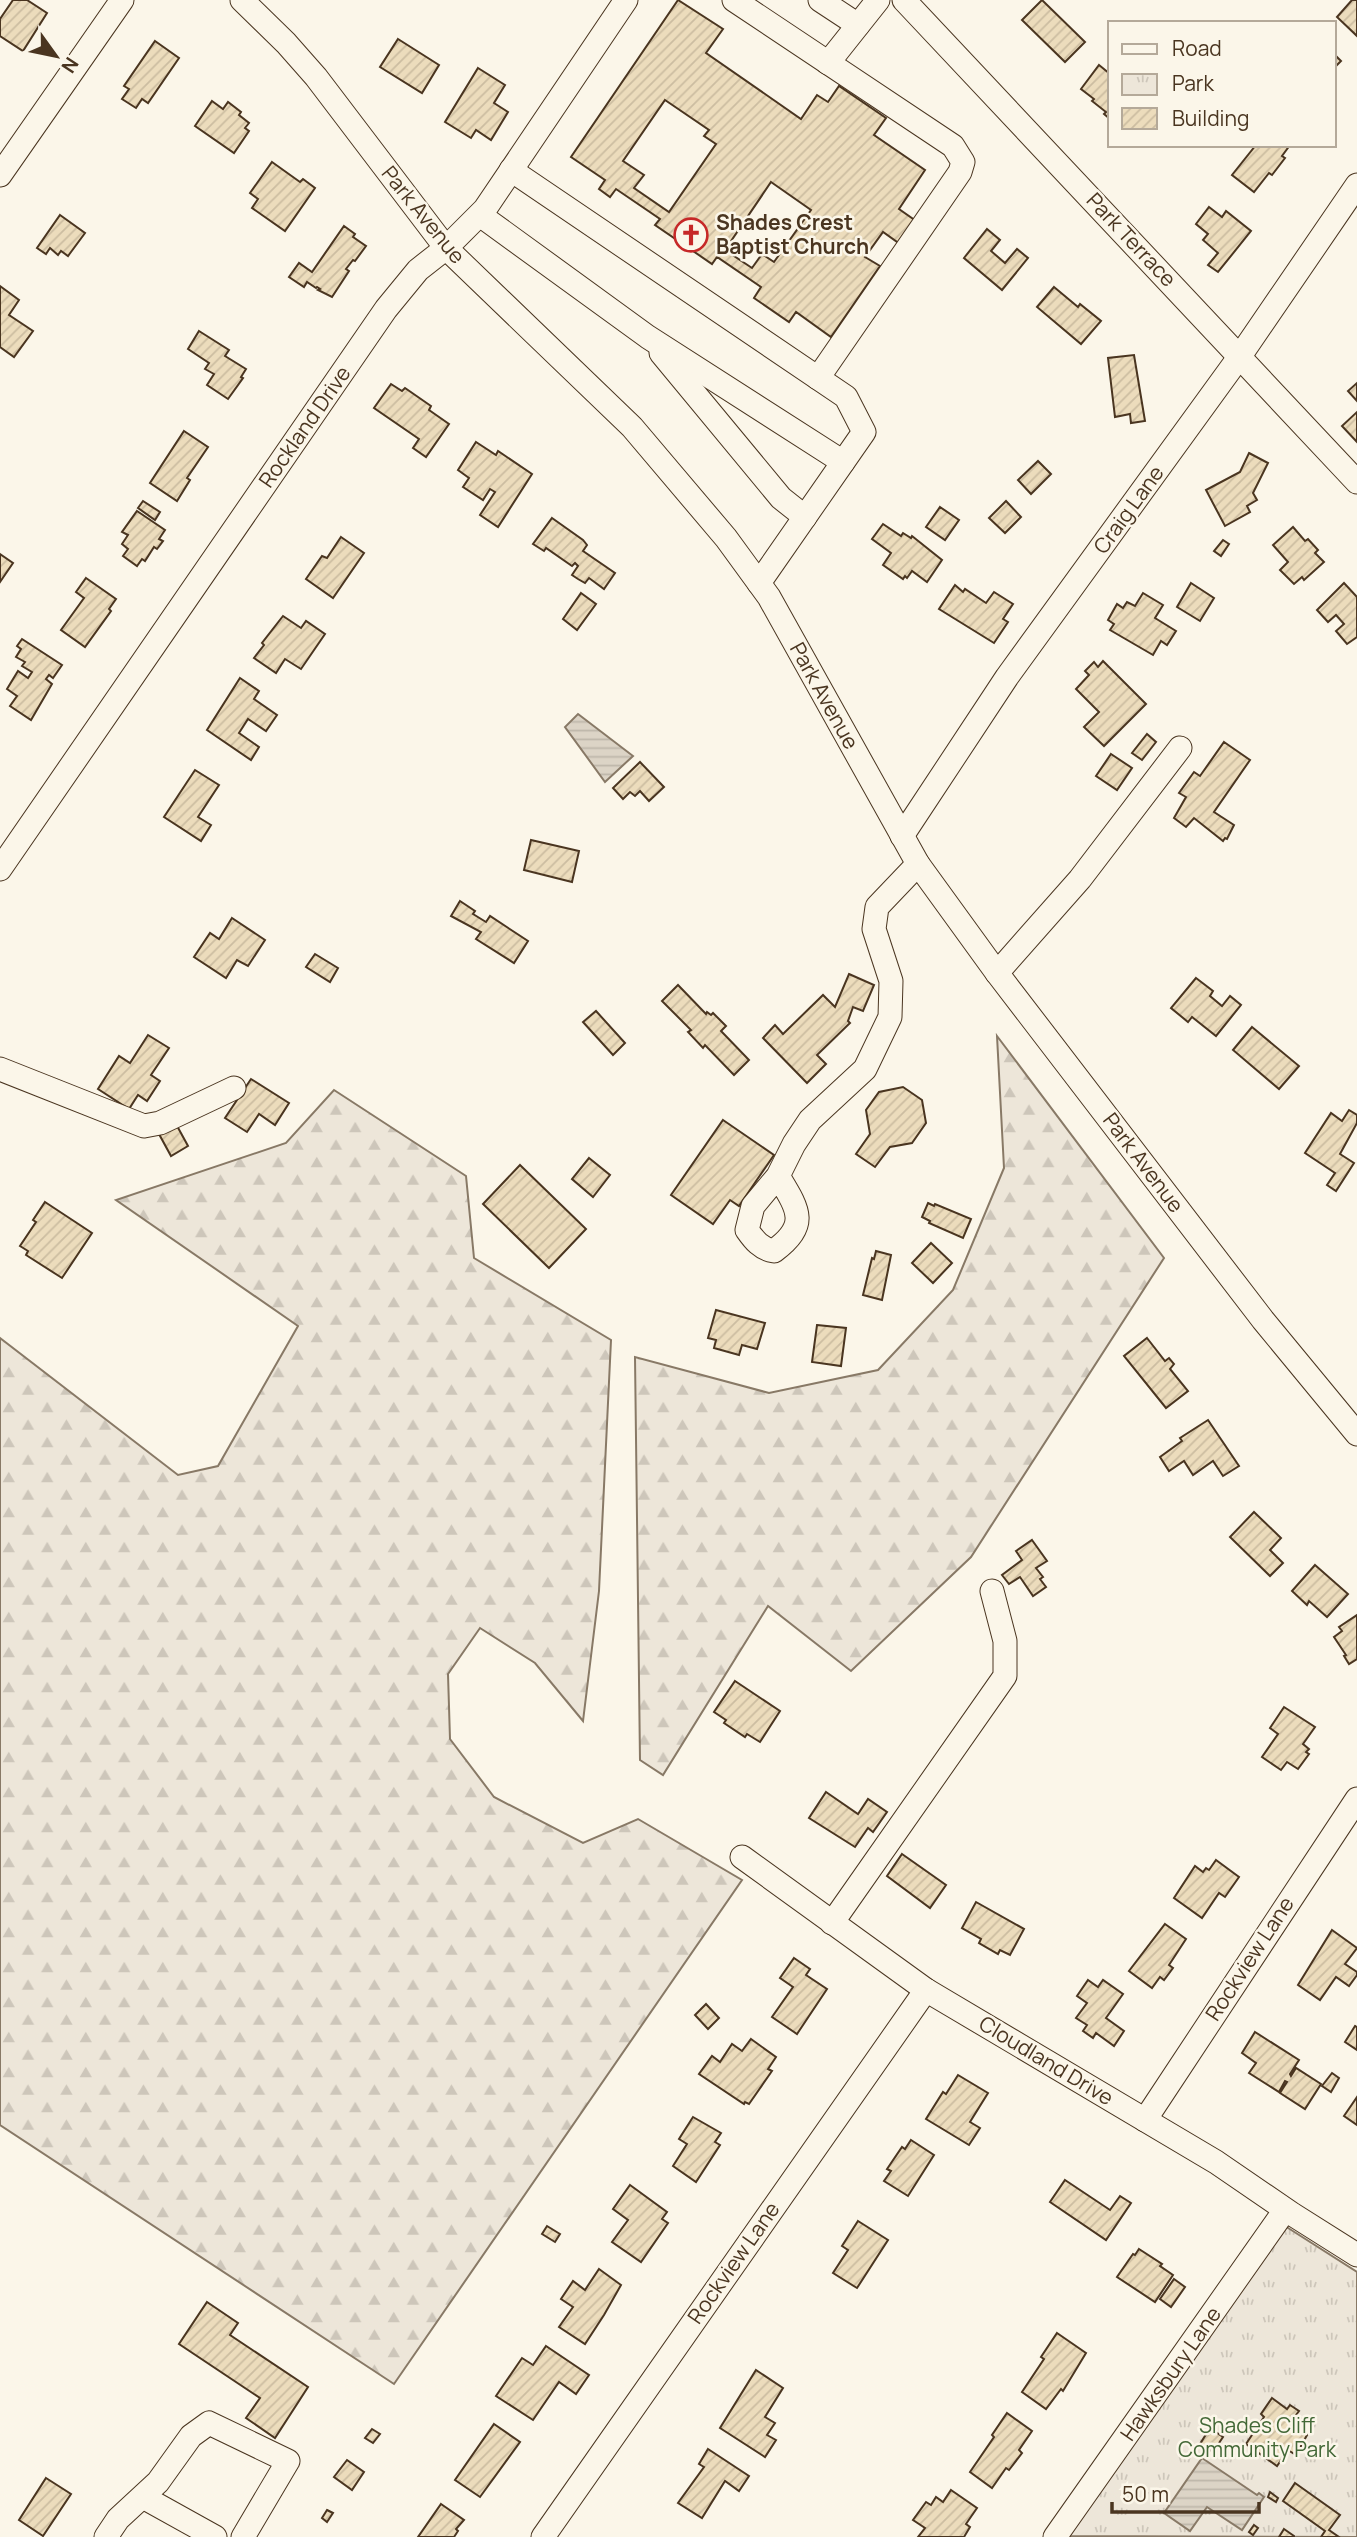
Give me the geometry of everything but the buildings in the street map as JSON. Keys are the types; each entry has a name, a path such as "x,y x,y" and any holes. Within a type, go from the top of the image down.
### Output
{"street":[{"path":"0,175 122,0"},
{"name":"Park Avenue","path":"242,0 316,77 446,248 632,427 726,538 769,597 918,864 997,973 1263,1320 1357,1434"},
{"name":"Rockland Drive","path":"0,869 386,309 418,270 446,248 480,215 626,0"},
{"path":"734,0 953,146 963,162 960,172 818,378"},
{"path":"820,0 858,26"},
{"path":"828,63 878,0"},
{"name":"Park Terrace","path":"904,0 1357,482"},
{"path":"511,170 846,397 864,432 759,583"},
{"name":"Craig Lane","path":"902,836 1007,677 1240,356 1357,185"},
{"path":"480,215 648,337 843,462"},
{"path":"648,337 781,498 805,517"},
{"path":"997,973 1080,879 1180,748"},
{"path":"778,1176 794,1144 810,1121 865,1069 890,1017 891,981 874,929 877,907 918,864"},
{"path":"0,1069 144,1126 160,1123 234,1088"},
{"path":"832,1923 1005,1676 1005,1641 992,1591"},
{"name":"Rockview Lane","path":"1144,2120 1357,1799"},
{"name":"Cloudland Drive","path":"742,1857 926,1990 1216,2162 1357,2255"},
{"name":"Rockview Lane","path":"543,2537 926,1990"},
{"name":"Hawksbury Lane","path":"1055,2537 1285,2210"},
{"path":"112,2528 158,2482 191,2436 209,2423 288,2461 243,2537"},
{"path":"143,2497 215,2537"}],"green space":[{"path":"997,1036 1164,1258 971,1557 851,1671 768,1606 663,1775 640,1760 635,1357 769,1393 878,1370 953,1290 1004,1168"},
{"path":"334,1090 466,1176 474,1258 611,1340 599,1591 583,1721 535,1663 480,1628 448,1674 450,1739 494,1797 583,1843 638,1819 742,1880 394,2384 0,2125 0,1338 178,1475 218,1466 298,1326 116,1200 286,1143"},
{"name":"Shades Cliff Community Park","path":"1285,2226 1357,2272 1357,2537 1068,2536"}],"shaded area":[{"path":"578,714 633,756 605,782 565,727"},
{"path":"1202,2458 1264,2497 1242,2530 1207,2507 1190,2531 1164,2513"}],"place":[{"name":"Shades Crest Baptist Church","path":"691,235"}]}
